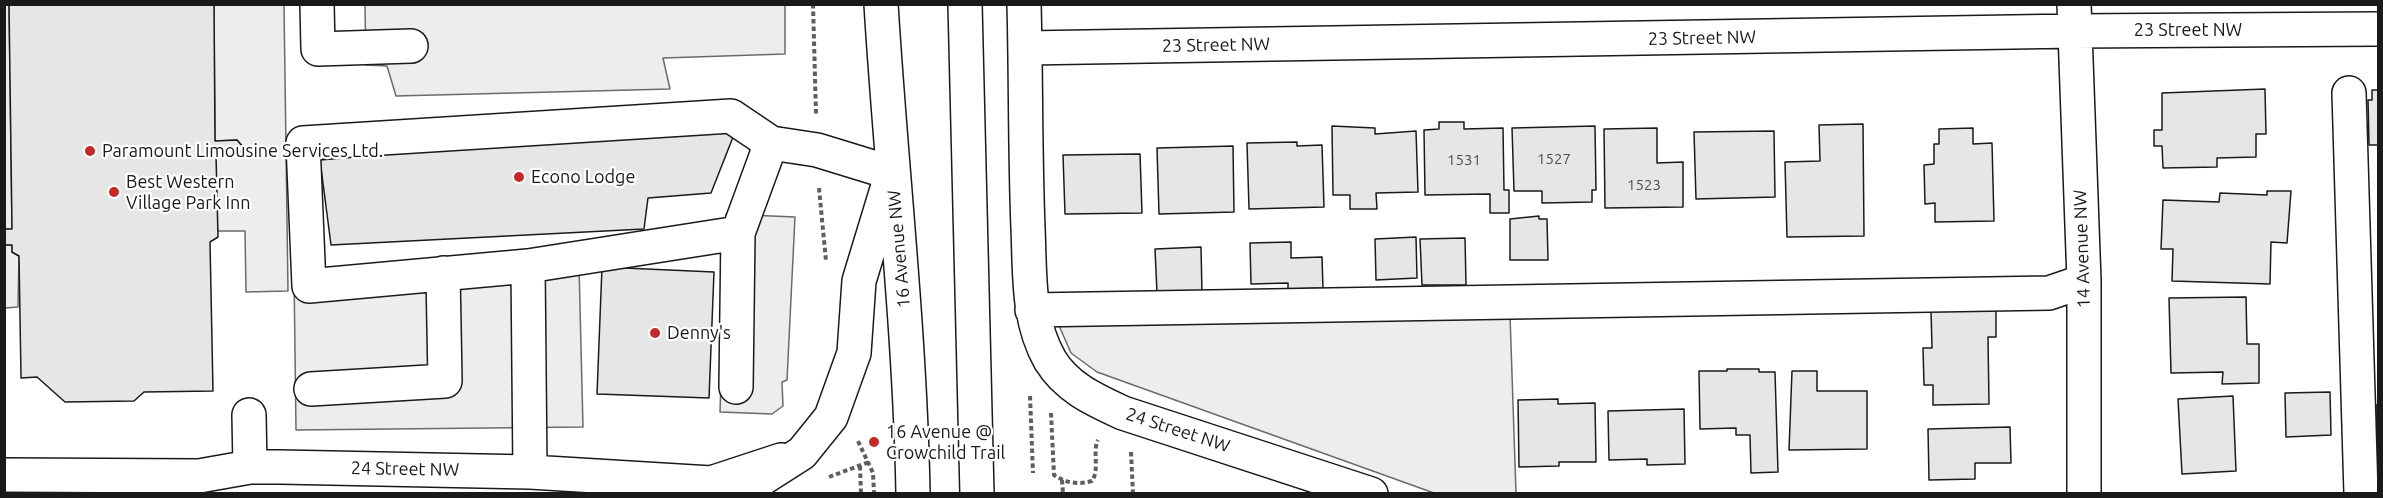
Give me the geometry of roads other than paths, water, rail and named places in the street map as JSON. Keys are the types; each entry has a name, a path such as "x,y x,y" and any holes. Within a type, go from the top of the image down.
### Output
{"main road":[{"path":"317,4 318,49 411,46"},
{"name":"16 Avenue NW","path":"881,4 892,173 909,364 913,490"},
{"path":"965,4 977,489"},
{"path":"1023,4 1026,180 1032,310 2049,293 2084,281"},
{"name":"23 Street NW","path":"1025,48 2074,18 2379,29"},
{"name":"14 Avenue NW","path":"2074,18 2084,281 2084,494"},
{"path":"2349,93 2361,494"},
{"path":"738,232 528,266 309,286 303,143 731,116 771,143 817,150 892,173 859,281 854,353 831,417 802,453 738,494"},
{"path":"736,387 738,232 771,143"},
{"path":"528,266 530,472"},
{"path":"310,388 445,381 443,273"},
{"name":"24 Street NW","path":"1032,310 1037,332 1051,361 1067,382 1088,396 1123,412 1371,494"},
{"path":"249,415 265,467"},
{"name":"24 Street NW","path":"4,475 199,476 265,467 530,472 711,483 802,453"}],"place":[{"name":"Paramount Limousine Services Ltd.","path":"90,151"},
{"name":"Econo Lodge","path":"519,177"},
{"name":"Best Western Village Park Inn","path":"114,192"},
{"name":"Denny's","path":"655,333"},
{"name":"16 Avenue @ Crowchild Trail","path":"874,442"}]}
